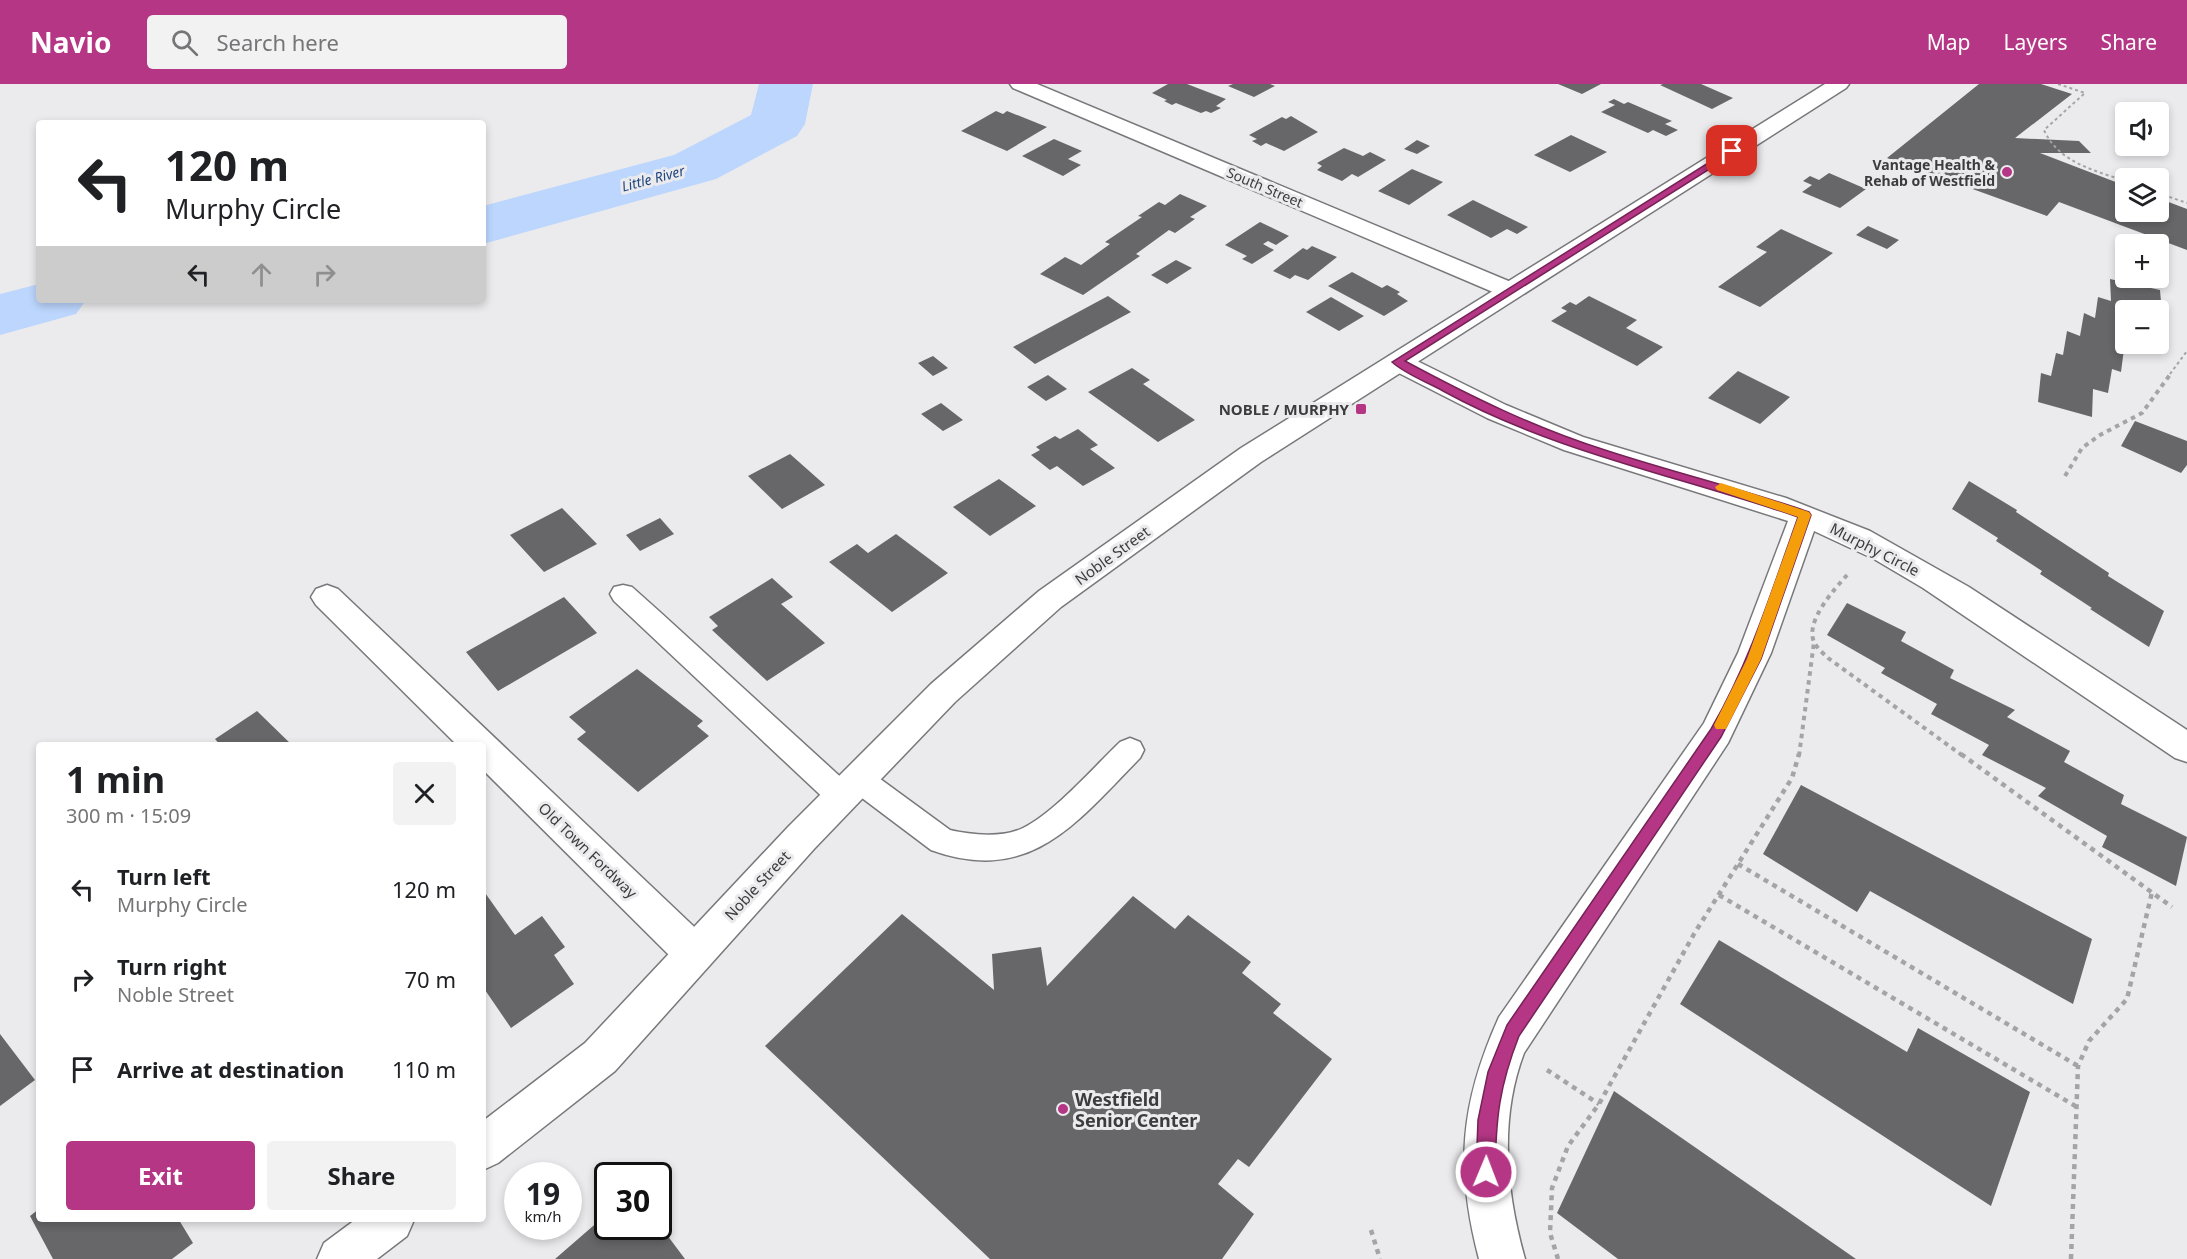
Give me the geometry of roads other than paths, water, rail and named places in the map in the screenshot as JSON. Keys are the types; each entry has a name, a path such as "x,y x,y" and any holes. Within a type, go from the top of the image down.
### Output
{"street":[{"name":"South Street","path":"1020,84 1509,290"},
{"name":"Noble Street","path":"486,1146 600,1057 694,953 943,693 1050,599 1251,455 1509,290 1839,84"},
{"name":"Murphy Circle","path":"1398,362 1466,399 1534,429 1601,453 1744,494 1805,515 1865,542 1978,608 2187,748"},
{"path":"1502,1259 1493,1229 1486,1172 1487,1120 1496,1072 1513,1031 1716,733 1736,697 1754,659 1805,515"},
{"name":"Old Town Fordway","path":"327,597 477,742"},
{"name":"Old Town Fordway","path":"486,751 694,953"},
{"path":"340,1259 388,1222"}],"lane":[{"path":"623,594 680,643 790,752 942,841 963,846 1016,844 1035,837 1072,808 1130,750"}],"waterway":[{"name":"Little River","path":"486,224 695,167 777,124 786,84"},
{"name":"Little River","path":"0,315 42,303"}],"place":[{"name":"Vantage Health & Rehab of Westfield","path":"2007,172"},
{"name":"NOBLE / MURPHY","path":"1361,409"},
{"name":"Westfield Senior Center","path":"1063,1109"}]}
